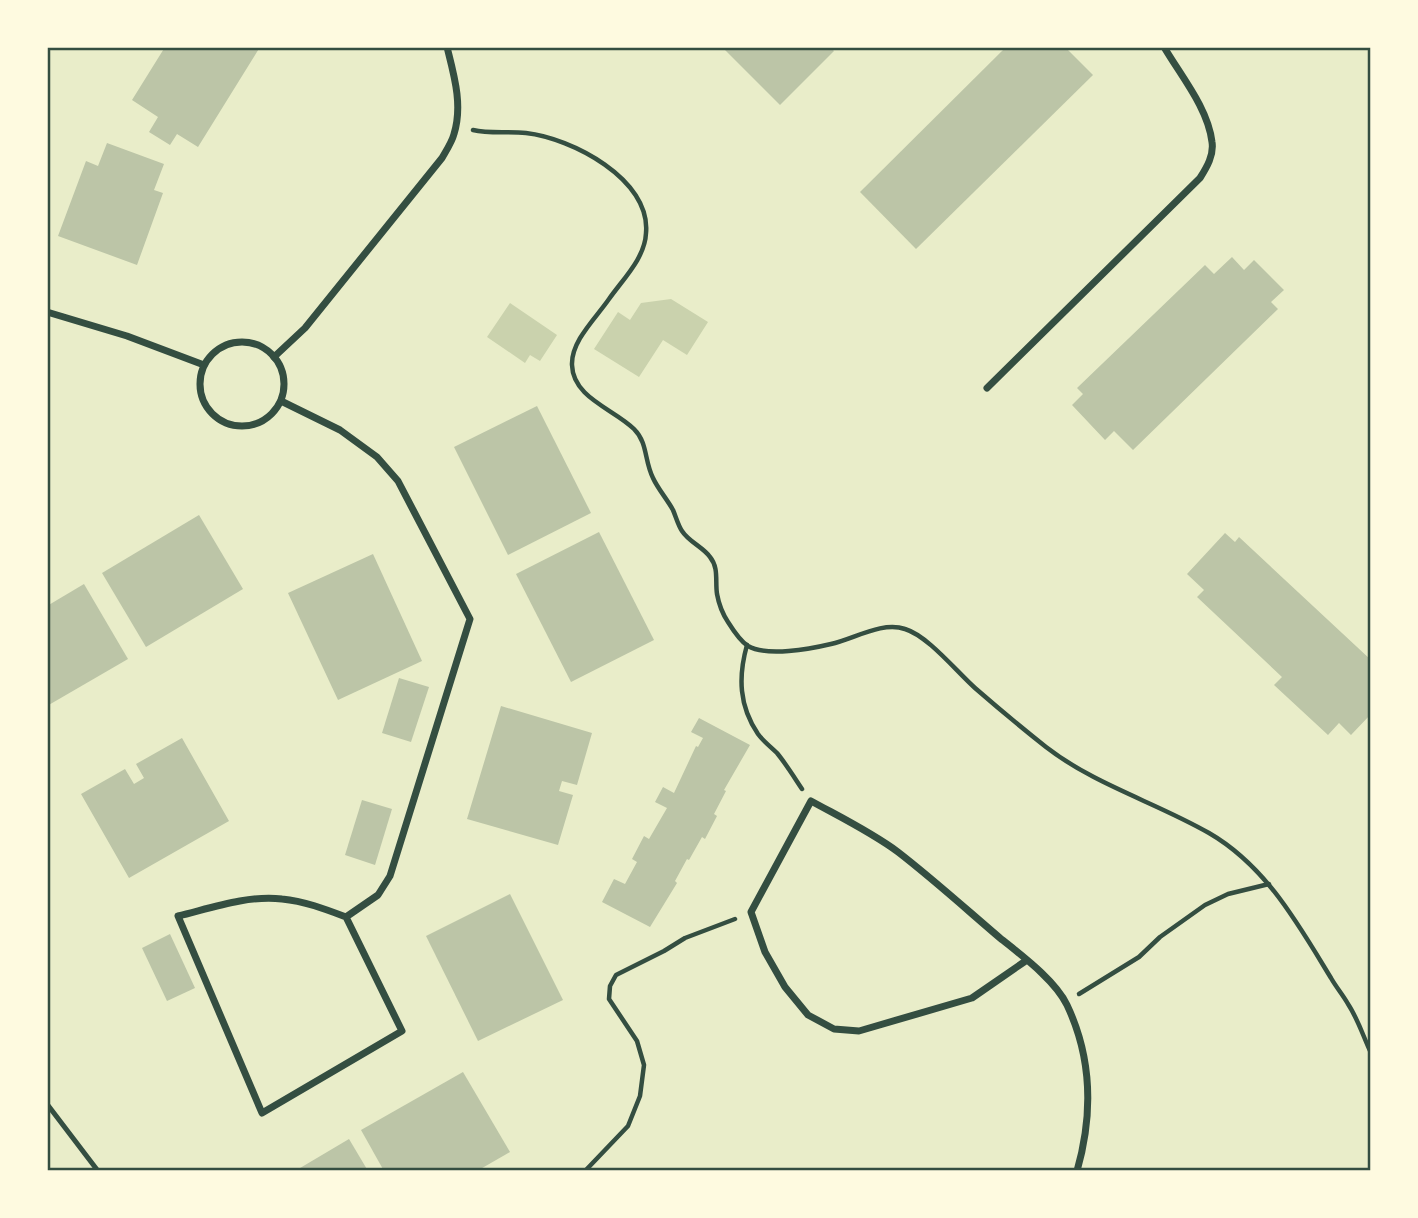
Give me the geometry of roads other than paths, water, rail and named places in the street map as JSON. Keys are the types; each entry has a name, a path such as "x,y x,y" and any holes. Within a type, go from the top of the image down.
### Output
{"street":[{"path":"274,358 305,328 442,159 454,135 458,111 457,85 447,47"},
{"path":"987,388 1200,178 1210,162 1212,142 1201,109 1164,47"},
{"path":"47,312 127,336 204,365"},
{"path":"238,342 254,344 269,351 274,358 281,367 284,384 281,401 273,412 260,422 244,426 226,423 211,413 202,398 200,383 204,365 212,354 222,347 238,342"},
{"path":"281,401 340,430 377,457 398,481 470,619 390,876 378,895 346,917"},
{"path":"1027,960 972,998 859,1031 834,1029 808,1015 785,987 765,952 751,912 811,801 897,851 1027,960 1066,1002 1078,1033 1087,1079 1086,1130 1077,1171"},
{"path":"280,898 316,906 346,917 402,1031 262,1113 178,916 235,901 280,898"}],"lane":[{"path":"47,1104 98,1171"}]}
